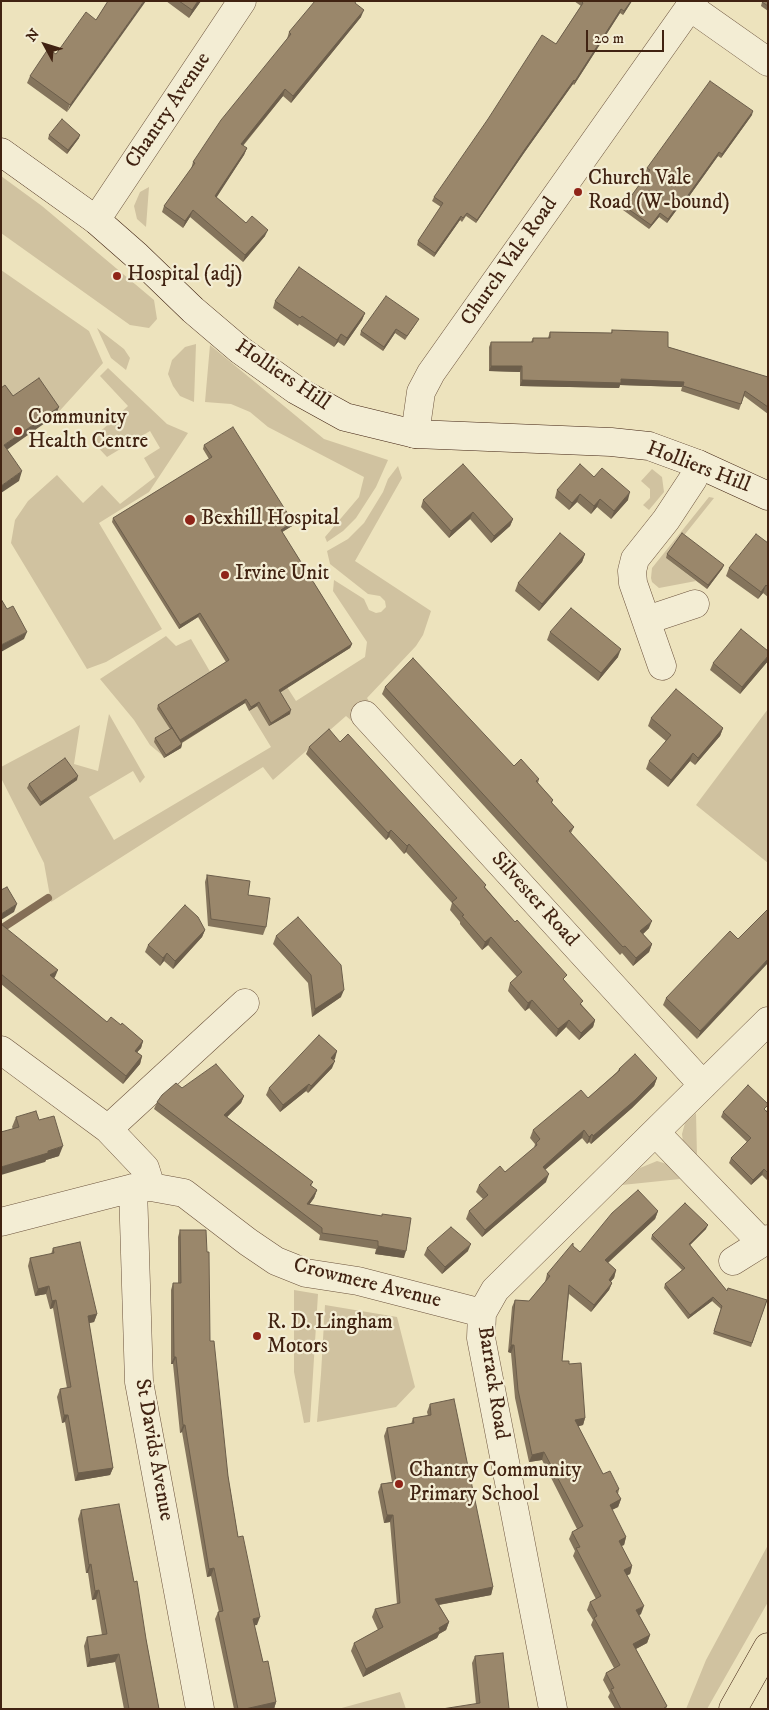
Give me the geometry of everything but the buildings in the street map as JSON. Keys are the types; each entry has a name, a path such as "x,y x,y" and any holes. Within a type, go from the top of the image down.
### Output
{"highway":[{"path":"733,1709 768,1647"}],"street":[{"name":"Chantry Avenue","path":"96,220 242,1"},
{"path":"692,4 768,62"},
{"name":"Church Vale Road","path":"415,434 421,392 431,373 692,4"},
{"name":"Holliers Hill","path":"1,152 96,220 193,310 240,350 296,390 345,417 415,434 611,442 649,446 698,464 768,496"},
{"path":"662,666 633,583 634,559 666,520 693,479 698,464"},
{"path":"646,620 695,604"},
{"name":"Silvester Road","path":"365,715 703,1085"},
{"path":"108,1129 245,1003"},
{"name":"Barrack Road","path":"553,1709 481,1338 482,1313 495,1290 768,1021"},
{"path":"1,1050 108,1129 145,1168 142,1188 1,1222"},
{"path":"656,1133 765,1241 733,1261"},
{"name":"Crowmere Avenue","path":"142,1188 184,1193 276,1261 306,1273 358,1281 482,1313"},
{"name":"St Davids Avenue","path":"142,1188 139,1382 200,1709"}],"shaded area":[{"path":"1,176 42,206 154,300 157,319 149,328 130,325 1,233"},
{"path":"149,187 146,227 137,219 134,206 140,192"},
{"path":"1,270 89,331 103,363 55,416 36,388 9,406 1,395"},
{"path":"97,328 124,349 130,358 126,370 111,358"},
{"path":"196,344 194,402 180,396 168,374 172,360 185,347"},
{"path":"210,345 324,439 388,460 376,487 356,518 343,531 327,542 325,537 359,497 364,477 268,427 250,412 231,404 205,402"},
{"path":"108,368 167,424 188,433 149,492 99,523 162,629 106,662 87,669 11,543 15,520 28,501 57,475 83,503 102,485 120,504 155,477 144,458 160,448 150,431 107,457 91,440 128,406 100,376"},
{"path":"398,466 402,478 355,561 431,611 423,635 416,646 367,698 371,704 353,722 346,716 273,780 263,767 51,902 44,863 1,778 1,767 80,725 74,764 98,771 109,714 145,777 140,783 133,771 89,797 114,840 271,747 249,711 287,687 296,701 365,657 367,642 333,591 334,580 364,599 369,610 376,613 381,612 386,607 385,601 380,596 368,594 330,564 327,551 348,539 364,523 383,492 388,479"},
{"path":"652,469 662,477 664,492 649,510 643,505 650,498 650,489 641,481"},
{"path":"709,497 714,498 666,558 696,581 659,588 652,582 652,568"},
{"path":"166,636 176,646 191,639 212,675 171,731 154,742 162,755 150,745 134,720 100,679"},
{"path":"768,709 768,863 696,805"},
{"path":"696,1113 697,1157 683,1142 682,1134 685,1123"},
{"path":"657,1161 667,1164 680,1179 622,1185 640,1168"},
{"path":"294,1290 318,1294 310,1422 304,1423 294,1372"},
{"path":"325,1305 397,1317 415,1387 396,1407 317,1422"},
{"path":"768,1545 768,1602 707,1709 686,1709 706,1660"},
{"path":"400,1692 406,1709 338,1709"}],"waterway":[{"path":"1,929 48,898"}],"place":[{"name":"Church Vale Road (W-bound)","path":"578,192"},
{"name":"Hospital (adj)","path":"117,276"},
{"name":"Community Health Centre","path":"18,431"},
{"name":"Bexhill Hospital","path":"190,520"},
{"name":"Irvine Unit","path":"225,575"},
{"name":"R. D. Lingham Motors","path":"257,1336"},
{"name":"Chantry Community Primary School","path":"399,1484"}]}
